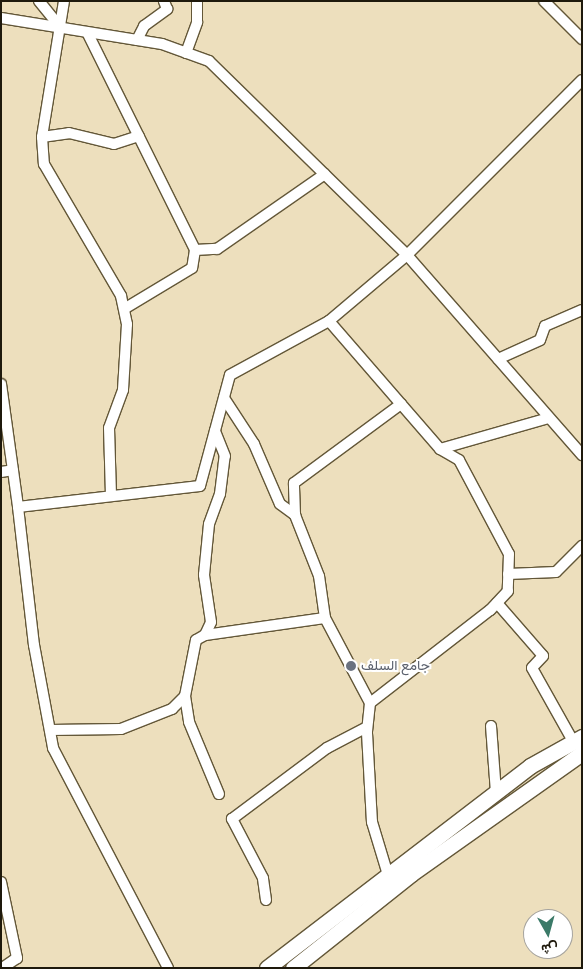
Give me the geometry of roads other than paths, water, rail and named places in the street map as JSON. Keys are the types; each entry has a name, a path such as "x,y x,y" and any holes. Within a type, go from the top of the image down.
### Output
{"main road":[{"path":"266,968 496,792 579,744"},
{"path":"293,968 579,744"}],"street":[{"path":"39,1 61,28"},
{"path":"64,1 42,137 44,164 121,296 124,309 123,390 109,428 111,496"},
{"path":"137,40 144,26 167,9 164,1"},
{"path":"186,53 197,22 197,1"},
{"path":"544,1 582,39"},
{"path":"1,18 137,40 209,61 407,255 582,455"},
{"path":"87,32 195,250 192,268 124,309"},
{"path":"18,506 200,486 230,375 329,321 407,255 582,80"},
{"path":"42,137 69,134 114,144 139,136"},
{"path":"195,250 217,249 325,174"},
{"path":"498,359 540,340 545,326 582,310"},
{"path":"329,321 440,448 459,460 486,506 509,554 508,591 496,603 370,703"},
{"path":"1,384 18,506 34,645 54,748 168,968"},
{"path":"224,398 254,444 280,504 295,515"},
{"path":"388,875 372,822 367,727 370,703 325,618 319,576 295,515 294,483 401,404"},
{"path":"440,448 550,418"},
{"path":"205,635 212,622 204,575 209,524 220,494 225,456 215,431"},
{"path":"1,472 13,470"},
{"path":"508,574 556,572 582,546"},
{"path":"496,603 543,656 532,668 579,744"},
{"path":"219,794 188,722 185,696 196,640 205,635 325,618"},
{"path":"50,730 140,724 172,709 185,696"},
{"path":"491,726 496,792"},
{"path":"266,900 263,878 232,819 327,748 367,727"},
{"path":"1,882 17,958 2,968"}],"place":[{"name":"جامع السلف","path":"351,666"}]}
